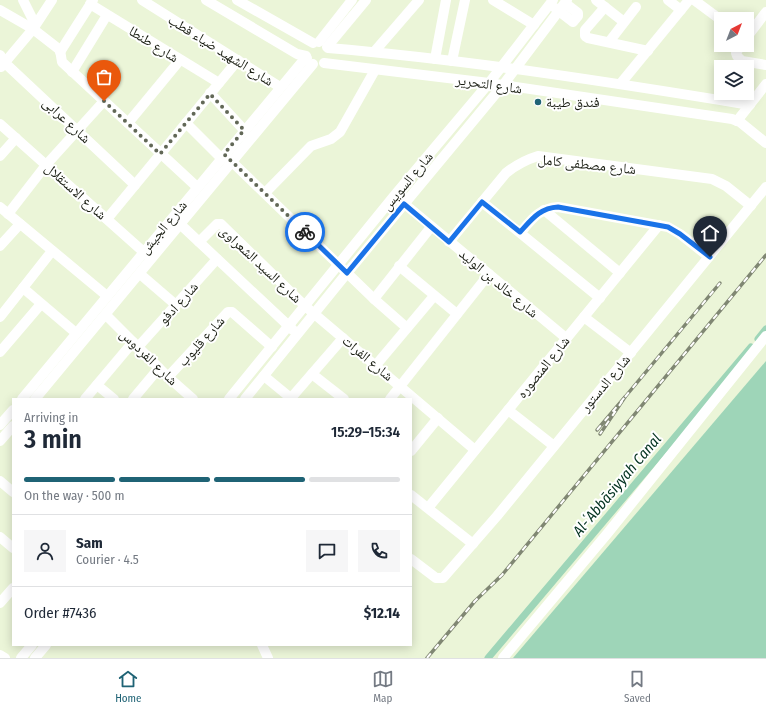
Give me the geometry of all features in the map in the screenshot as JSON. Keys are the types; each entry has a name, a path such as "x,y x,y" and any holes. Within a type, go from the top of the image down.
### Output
{"street":[{"path":"23,0 34,26"},
{"path":"2,62 34,26 52,0"},
{"name":"شارع الشهيد ضياء قطب","path":"142,0 280,87"},
{"path":"206,0 297,54 319,65 324,64"},
{"name":"شارع التحرير","path":"237,0 322,45 435,58 621,83 750,105"},
{"name":"شارع الجيش","path":"36,398 232,162 309,59 308,47 322,45 366,0"},
{"path":"374,52 419,0"},
{"path":"435,58 446,0"},
{"path":"452,61 466,0"},
{"path":"492,0 534,25"},
{"path":"506,8 513,0"},
{"path":"596,0 624,22"},
{"path":"668,0 681,10"},
{"path":"621,83 689,0"},
{"path":"694,0 714,15"},
{"name":"شارع الجيش","path":"322,45 350,1"},
{"path":"91,2 60,52 61,61 197,187"},
{"name":"شارع طنطا","path":"91,2 107,15 219,83"},
{"path":"552,2 562,15 571,22 574,21 578,15 569,4"},
{"name":"شارع السويس","path":"230,398 394,196 489,83 552,2"},
{"name":"شارع السويس","path":"246,398 515,69 562,15 569,4"},
{"path":"605,7 585,30 584,33 588,38 648,51"},
{"path":"609,42 636,7"},
{"path":"0,10 34,26 60,52"},
{"path":"754,28 766,12"},
{"path":"72,72 107,15"},
{"name":"شارع الجيش","path":"322,45 329,51 328,58 324,64"},
{"path":"737,52 739,59 742,61 766,66"},
{"name":"شارع الجيش","path":"23,398 280,87 302,62 309,59"},
{"path":"128,123 180,60"},
{"path":"107,219 238,60"},
{"name":"شارع عرابى","path":"2,62 77,129 135,184"},
{"name":"شارع التحرير","path":"324,64 489,83 737,120 766,143"},
{"path":"265,194 311,146 331,139 340,132 375,70"},
{"path":"737,120 766,84"},
{"path":"210,94 244,130"},
{"path":"104,101 4,210 107,296"},
{"path":"186,123 222,156 232,162 374,299 407,328"},
{"name":"شارع الاستقلال","path":"0,124 152,259"},
{"path":"0,156 16,138"},
{"name":"شارع مصطفى كامل","path":"449,242 506,173 515,165 526,159 538,156 712,179 726,186 751,206"},
{"name":"شارع الدستور","path":"412,560 436,578 443,578 554,446 766,187"},
{"name":"شارع خالد بن الوليد","path":"394,196 566,338"},
{"path":"482,202 600,298"},
{"path":"520,232 535,216 544,210 558,207 668,227 680,234 710,257"},
{"path":"544,210 620,272"},
{"path":"0,246 20,224"},
{"name":"شارع السيد الشعراوى","path":"199,242 216,225 220,224 305,306"},
{"path":"180,225 298,334"},
{"name":"شارع المنصوره","path":"428,508 659,225"},
{"path":"374,299 431,226"},
{"path":"0,317 52,251"},
{"name":"شارع ادفو","path":"86,398 135,344 176,305 217,259"},
{"path":"399,266 457,314"},
{"path":"140,274 176,305"},
{"path":"391,398 488,274"},
{"path":"22,288 76,333"},
{"path":"376,365 434,296"},
{"path":"0,352 41,304"},
{"name":"شارع الفرات","path":"305,306 475,450"},
{"name":"شارع قليوب","path":"168,377 228,312 232,312 272,347"},
{"name":"شارع الفردوس","path":"106,315 168,377 192,398"},
{"path":"90,316 99,323"},
{"path":"584,317 630,353"},
{"path":"503,658 607,534 766,336"},
{"path":"292,398 343,338"},
{"path":"134,398 159,368"},
{"path":"312,374 343,398"},
{"path":"264,376 290,398"},
{"path":"97,385 113,398"},
{"path":"508,410 554,446"},
{"path":"0,425 12,411"},
{"path":"412,450 438,418"},
{"path":"0,441 12,427"},
{"path":"0,481 12,491"},
{"path":"412,496 473,544"},
{"path":"0,537 12,547"},
{"path":"0,603 12,589"},
{"path":"22,658 31,646"},
{"path":"36,658 45,646"},
{"path":"262,646 268,658"},
{"path":"0,655 4,658"}],"shaded area":[{"path":"766,361 766,658 513,658"}],"waterway":[{"name":"Al-ʿAbbāsiyyah Canal","path":"758,339 766,329"},
{"name":"Al-ʿAbbāsiyyah Canal","path":"488,658 751,347"}],"railway":[{"path":"427,658 475,601 502,575 766,255"},
{"path":"625,397 720,283"},
{"path":"597,430 625,397 600,434"}],"way so far":[{"path":"104,101 160,154 210,94 244,130 224,154 305,232"}],"place":[{"name":"فندق طيبة","path":"538,102"}],"route":[{"path":"305,232 347,273 404,204 449,242 482,202 520,232 539,212 551,207 558,207 668,227 680,234 710,257"}]}
